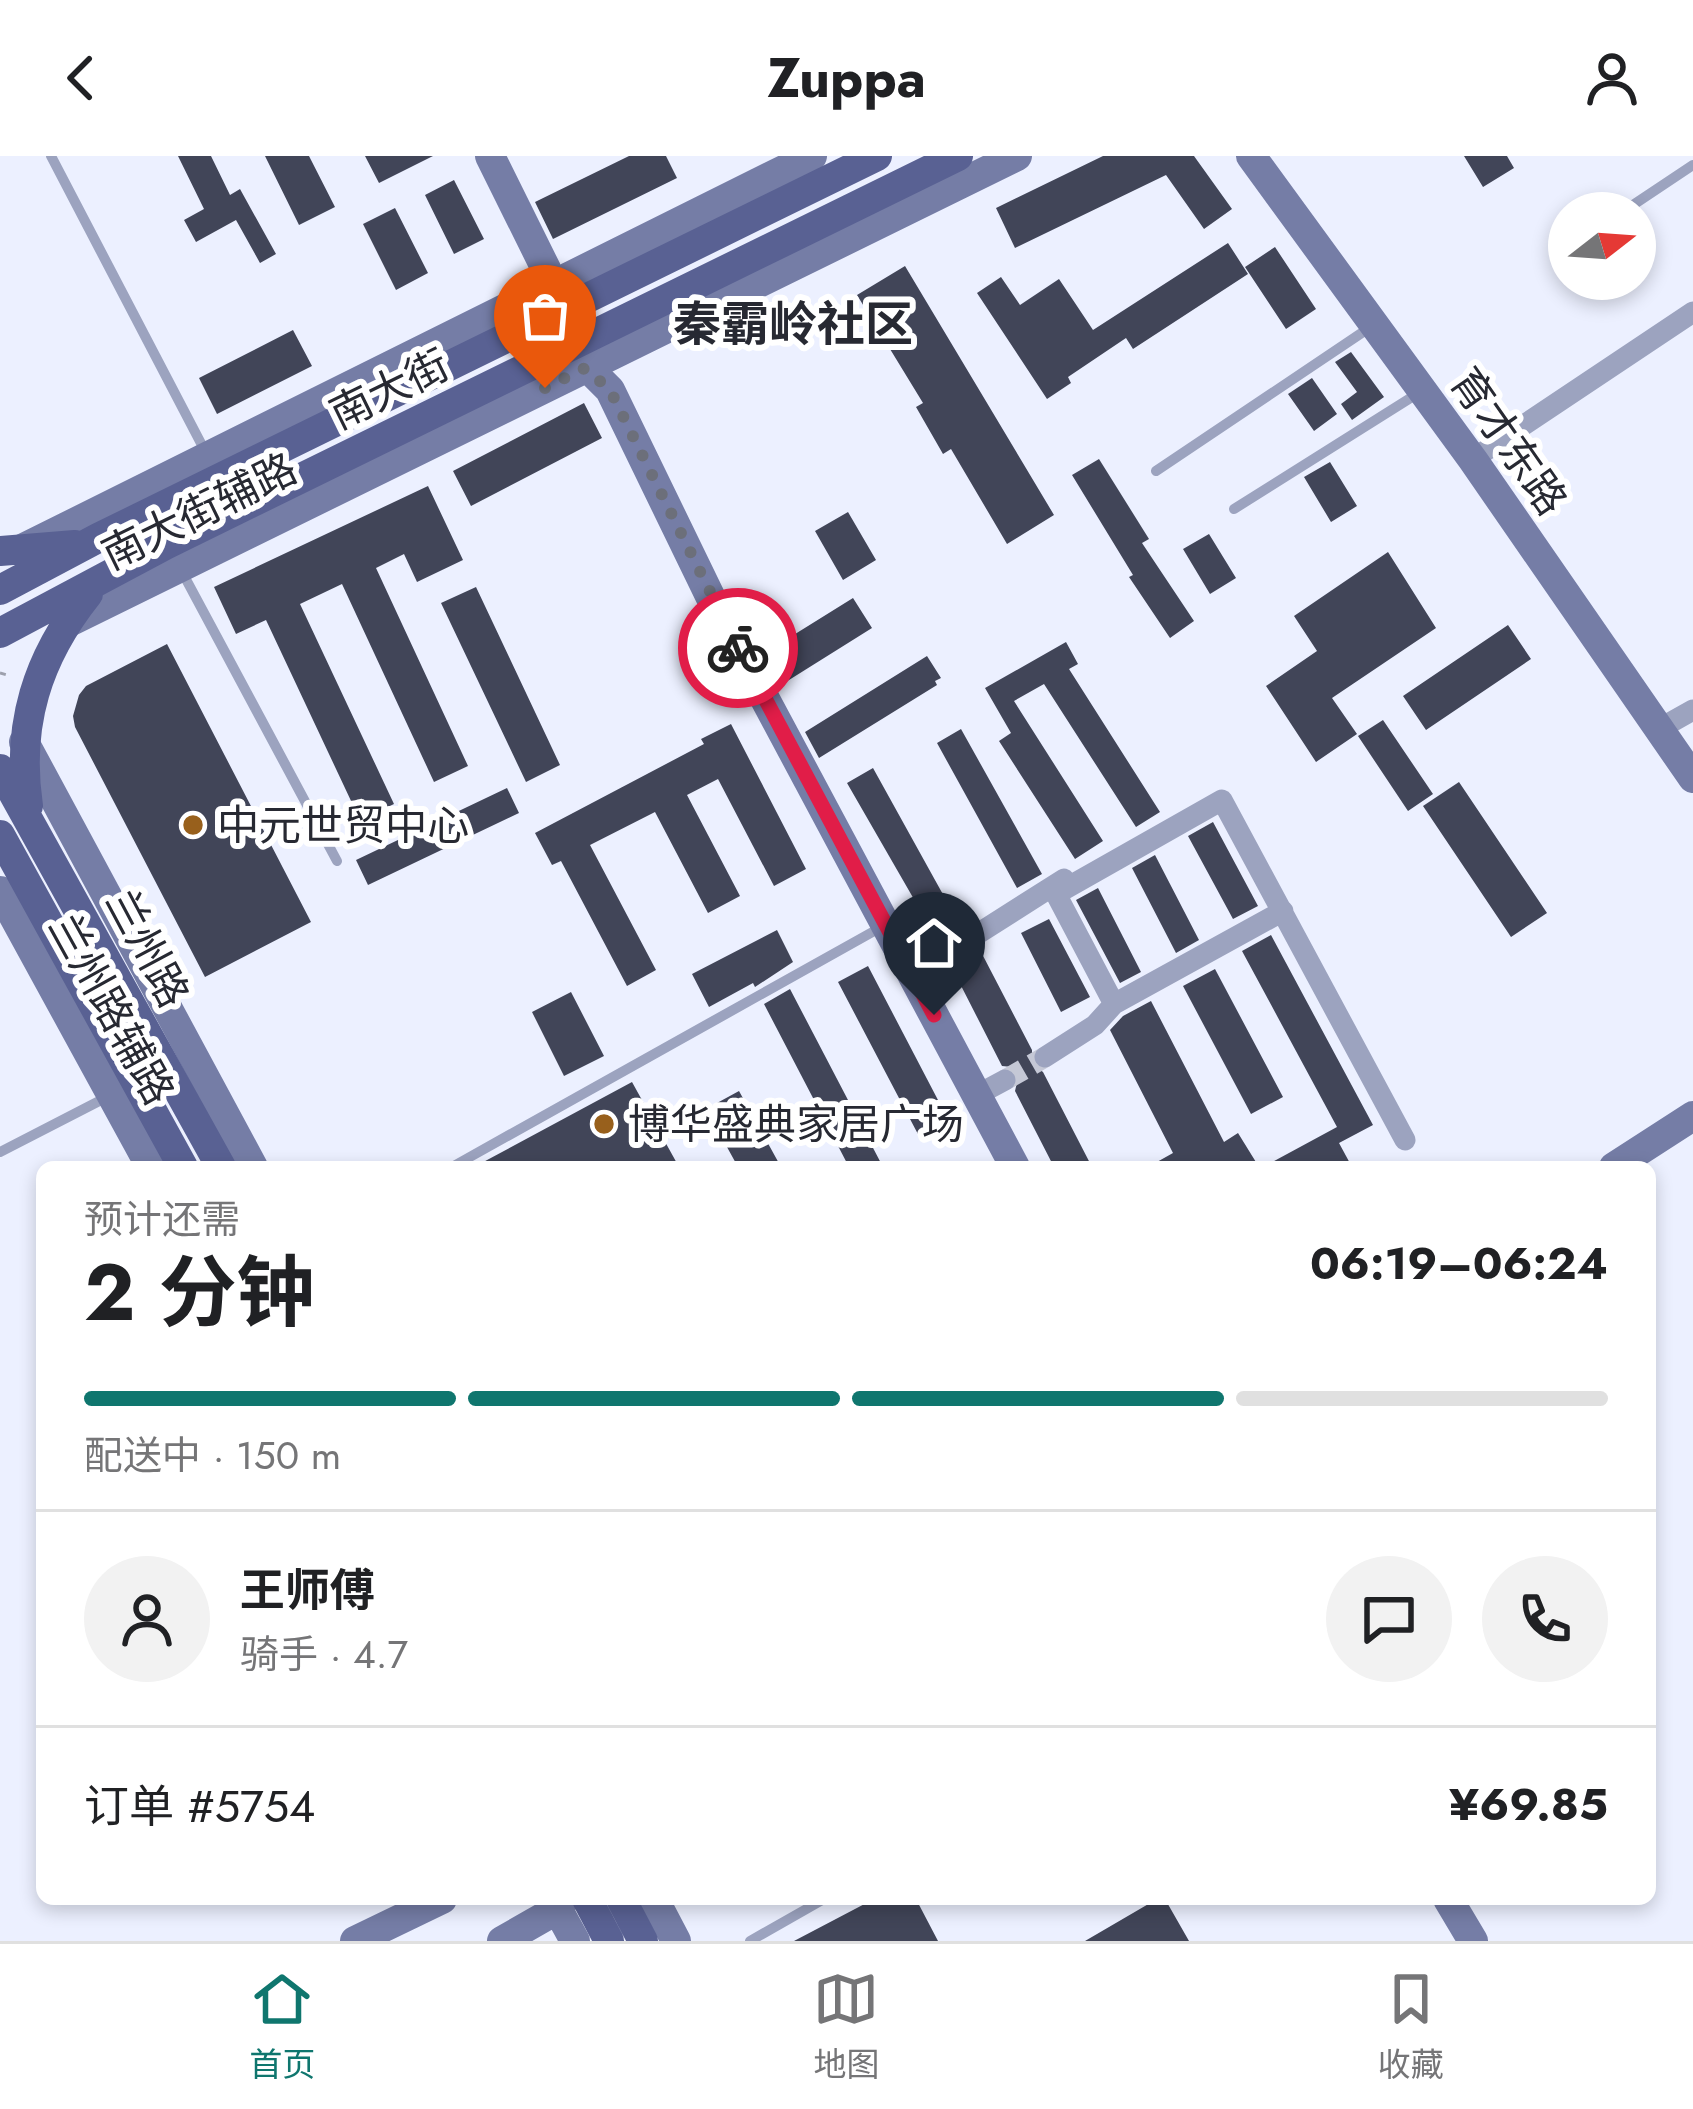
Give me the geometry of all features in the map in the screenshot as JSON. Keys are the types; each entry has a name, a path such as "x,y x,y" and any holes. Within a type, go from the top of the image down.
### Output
{"main road":[{"name":"南大街","path":"98,538 877,156"},
{"name":"南大街","path":"0,633 115,571 958,156"},
{"path":"9,551 70,546 98,538"},
{"path":"0,590 98,538"},
{"path":"29,815 25,716 36,683 65,624 89,592 115,571"},
{"name":"兰州路","path":"0,769 218,1161"},
{"name":"兰州路","path":"0,835 180,1161"},
{"path":"569,1905 609,1941"},
{"path":"624,1905 643,1941"}],"street":[{"path":"494,156 557,282 596,293"},
{"name":"南大街辅路","path":"9,551 812,156"},
{"name":"南大街辅路","path":"65,624 1017,156"},
{"name":"育才东路","path":"1251,156 1423,390 1693,778"},
{"name":"育才东路","path":"1266,156 1680,717 1693,758"},
{"path":"540,321 557,282"},
{"path":"1482,453 1693,312"},
{"path":"616,324 598,362 610,390 712,598 916,972 988,1089 1017,1161"},
{"path":"549,357 598,362"},
{"name":"兰州路辅路","path":"24,742 251,1161"},
{"path":"1114,1004 1056,894 1222,800 1405,1140"},
{"path":"916,972 1170,813"},
{"name":"兰州路辅路","path":"0,891 148,1161"},
{"path":"1045,1057 1095,1025 1114,1004 1283,910"},
{"path":"1623,1161 1693,1116"},
{"path":"1642,1161 1693,1128"},
{"path":"356,1941 430,1905"},
{"path":"502,1941 559,1905"},
{"path":"566,1905 575,1941"},
{"path":"657,1905 676,1941"},
{"path":"1442,1905 1463,1941"},
{"path":"1452,1905 1473,1941"}],"lane":[{"path":"51,156 207,454"},
{"path":"1652,192 1693,165"},
{"path":"1156,471 1375,324"},
{"path":"1234,509 1423,390"},
{"path":"179,567 338,862"},
{"path":"463,1161 889,922"},
{"path":"0,1152 111,1095"},
{"path":"750,1941 813,1905"}],"building":[{"path":"178,156 211,156 230,195 240,189 276,254 260,263 236,220 196,242 184,220 204,209"},
{"path":"265,156 309,156 335,207 299,225"},
{"path":"365,156 433,156 379,183"},
{"path":"629,156 666,156 677,178 553,239 535,202"},
{"path":"1103,156 1194,156 1232,209 1204,229 1166,175 1015,248 996,208"},
{"path":"1464,156 1507,156 1514,168 1483,187"},
{"path":"454,180 484,239 454,254 425,195"},
{"path":"395,208 428,273 396,290 363,224"},
{"path":"1228,243 1248,274 1133,349 1126,338 1068,377 1071,383 1047,399 977,293 1001,277 1020,305 1059,279 1093,330"},
{"path":"1275,247 1316,309 1286,329 1245,267"},
{"path":"905,266 1054,515 1007,544 951,449 943,454 916,407 923,403 857,295"},
{"path":"293,330 312,366 217,414 199,378"},
{"path":"1351,352 1384,397 1352,420 1341,404 1357,392 1335,362"},
{"path":"1312,378 1337,414 1314,431 1288,394"},
{"path":"584,403 602,438 471,506 453,471"},
{"path":"1099,459 1149,539 1142,543 1194,621 1170,638 1129,577 1133,575 1072,475"},
{"path":"1330,462 1357,506 1331,522 1304,477"},
{"path":"428,486 463,560 417,582 404,554 376,568 468,766 434,782 342,584 300,604 394,804 360,820 266,620 236,634 214,587"},
{"path":"848,512 876,560 843,580 815,531"},
{"path":"1209,534 1236,578 1210,594 1183,549"},
{"path":"1388,552 1436,628 1332,698 1357,734 1316,762 1266,686 1317,651 1294,616"},
{"path":"476,587 560,765 526,782 441,603"},
{"path":"853,598 872,628 781,685 763,654"},
{"path":"1508,625 1531,659 1426,730 1403,696"},
{"path":"1066,642 1078,664 1069,669 1160,812 1136,827 1044,684 1014,701 1103,841 1075,859 999,741 1011,733 985,688"},
{"name":"中元世贸中心","path":"167,644 311,922 205,977 73,716 86,686"},
{"path":"927,656 941,678 935,681 937,685 819,758 805,732"},
{"path":"1383,720 1433,794 1408,811 1358,736"},
{"path":"731,724 806,869 774,886 718,779 687,795 740,896 708,913 655,812 590,845 656,970 627,986 561,861 552,865 535,833 704,744 701,739"},
{"path":"961,729 1042,874 1017,888 937,743"},
{"path":"873,768 961,927 938,941 847,783"},
{"path":"1459,782 1547,913 1511,937 1423,806"},
{"path":"507,788 519,813 368,885 356,860"},
{"path":"1213,822 1258,906 1233,919 1188,836"},
{"path":"1155,855 1199,940 1176,953 1132,868"},
{"path":"1098,888 1141,972 1120,983 1076,900"},
{"path":"1049,919 1090,997 1061,1012 1021,933"},
{"path":"777,930 793,962 755,987 753,983 709,1007 692,974"},
{"path":"1271,935 1373,1125 1339,1143 1349,1161 1274,1161 1337,1127 1242,951"},
{"path":"980,950 1032,1050 1032,1064 1043,1072 1089,1161 1051,1161 1015,1091 1019,1074 1002,1066 952,968"},
{"path":"868,966 950,1123 920,1138 838,982"},
{"path":"1215,969 1283,1097 1251,1114 1183,986"},
{"path":"790,989 880,1161 846,1161 764,1004"},
{"path":"571,992 604,1056 564,1076 532,1012"},
{"path":"1151,1001 1224,1142 1238,1133 1255,1161 1159,1161 1173,1153 1110,1030 1123,1016"},
{"name":"博华盛典家居广场","path":"632,1082 676,1161 485,1161"},
{"path":"739,1091 778,1161 735,1161 706,1109"},
{"path":"863,1905 919,1905 938,1941 794,1941"},
{"path":"1147,1905 1168,1905 1189,1941 1085,1941"}],"tunnel":[{"path":"1005,1080 1045,1057"}],"way so far":[{"path":"545,388 585,368 610,390 738,648"}],"place":[{"name":"中元世贸中心","path":"193,825"},
{"name":"博华盛典家居广场","path":"604,1124"}],"district":[{"name":"秦霸岭社区","path":"793,324"}],"route":[{"path":"738,648 934,1015"}]}
